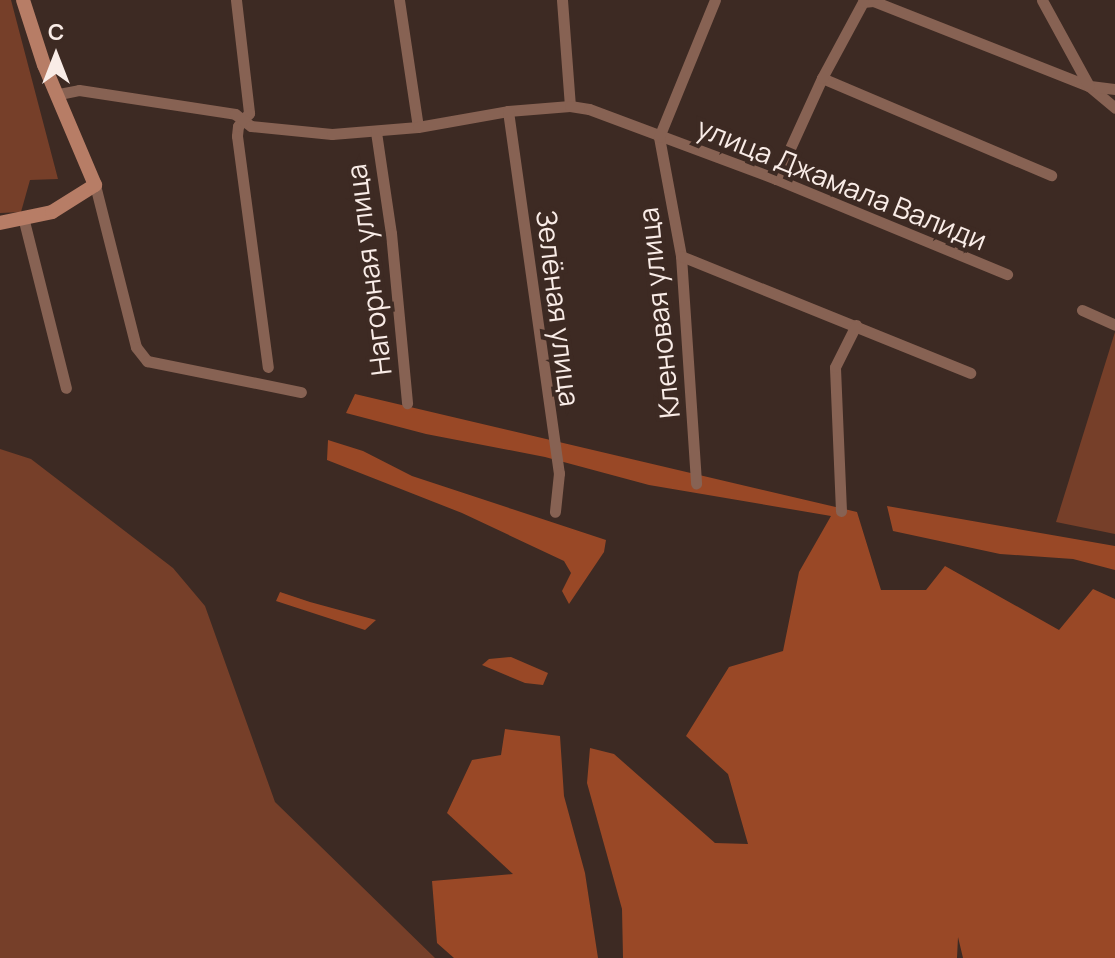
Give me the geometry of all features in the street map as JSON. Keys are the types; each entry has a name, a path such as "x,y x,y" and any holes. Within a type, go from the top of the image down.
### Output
{"street":[{"path":"23,0 44,65 59,94 95,185 136,347 147,361 301,392"},
{"path":"236,0 249,113 237,136 268,367"},
{"path":"399,0 418,127"},
{"path":"59,94 79,90 235,114 251,126 332,134 376,132 508,111 570,106 562,0"},
{"path":"659,137 715,0"},
{"path":"776,179 822,78 863,2 873,0 1089,86 1115,89"},
{"path":"1042,0 1089,86 1115,108"},
{"path":"822,78 1051,175"},
{"name":"улица Джамала Валиди","path":"570,106 589,109 776,179 1007,274"},
{"name":"Зелёная улица","path":"508,111 559,473 555,512"},
{"name":"Нагорная улица","path":"376,132 391,233 407,403"},
{"name":"Кленовая улица","path":"659,137 681,256 696,484"},
{"path":"0,223 24,221 52,212 95,185"},
{"path":"24,221 66,388"},
{"path":"681,256 970,373"},
{"path":"1082,310 1115,325"},
{"path":"841,511 835,367 856,325"}],"shaded area":[{"path":"0,0 11,0 58,179 30,180 21,212 0,213"},
{"path":"1115,332 1115,534 1056,522"},
{"path":"355,394 857,512 881,590 926,590 945,566 1059,630 1093,589 1115,599 1115,958 963,958 958,937 957,958 623,958 622,909 587,783 590,748 614,754 715,843 748,844 728,774 686,736 729,667 783,651 799,572 831,516 649,485 545,457 426,434 346,413"},
{"path":"328,440 363,451 412,476 606,540 604,552 569,604 562,591 571,573 564,561 462,513 327,460"},
{"path":"0,449 31,459 173,568 205,606 275,802 435,958 0,958"},
{"path":"887,506 1115,546 1115,570 1073,559 1000,554 893,531"},
{"path":"280,592 376,620 365,630 276,601"},
{"path":"511,657 548,673 543,685 525,683 482,665 489,659"},
{"path":"505,729 560,736 564,796 585,873 598,958 454,958 437,943 432,881 513,874 447,813 472,760 501,755"}]}
